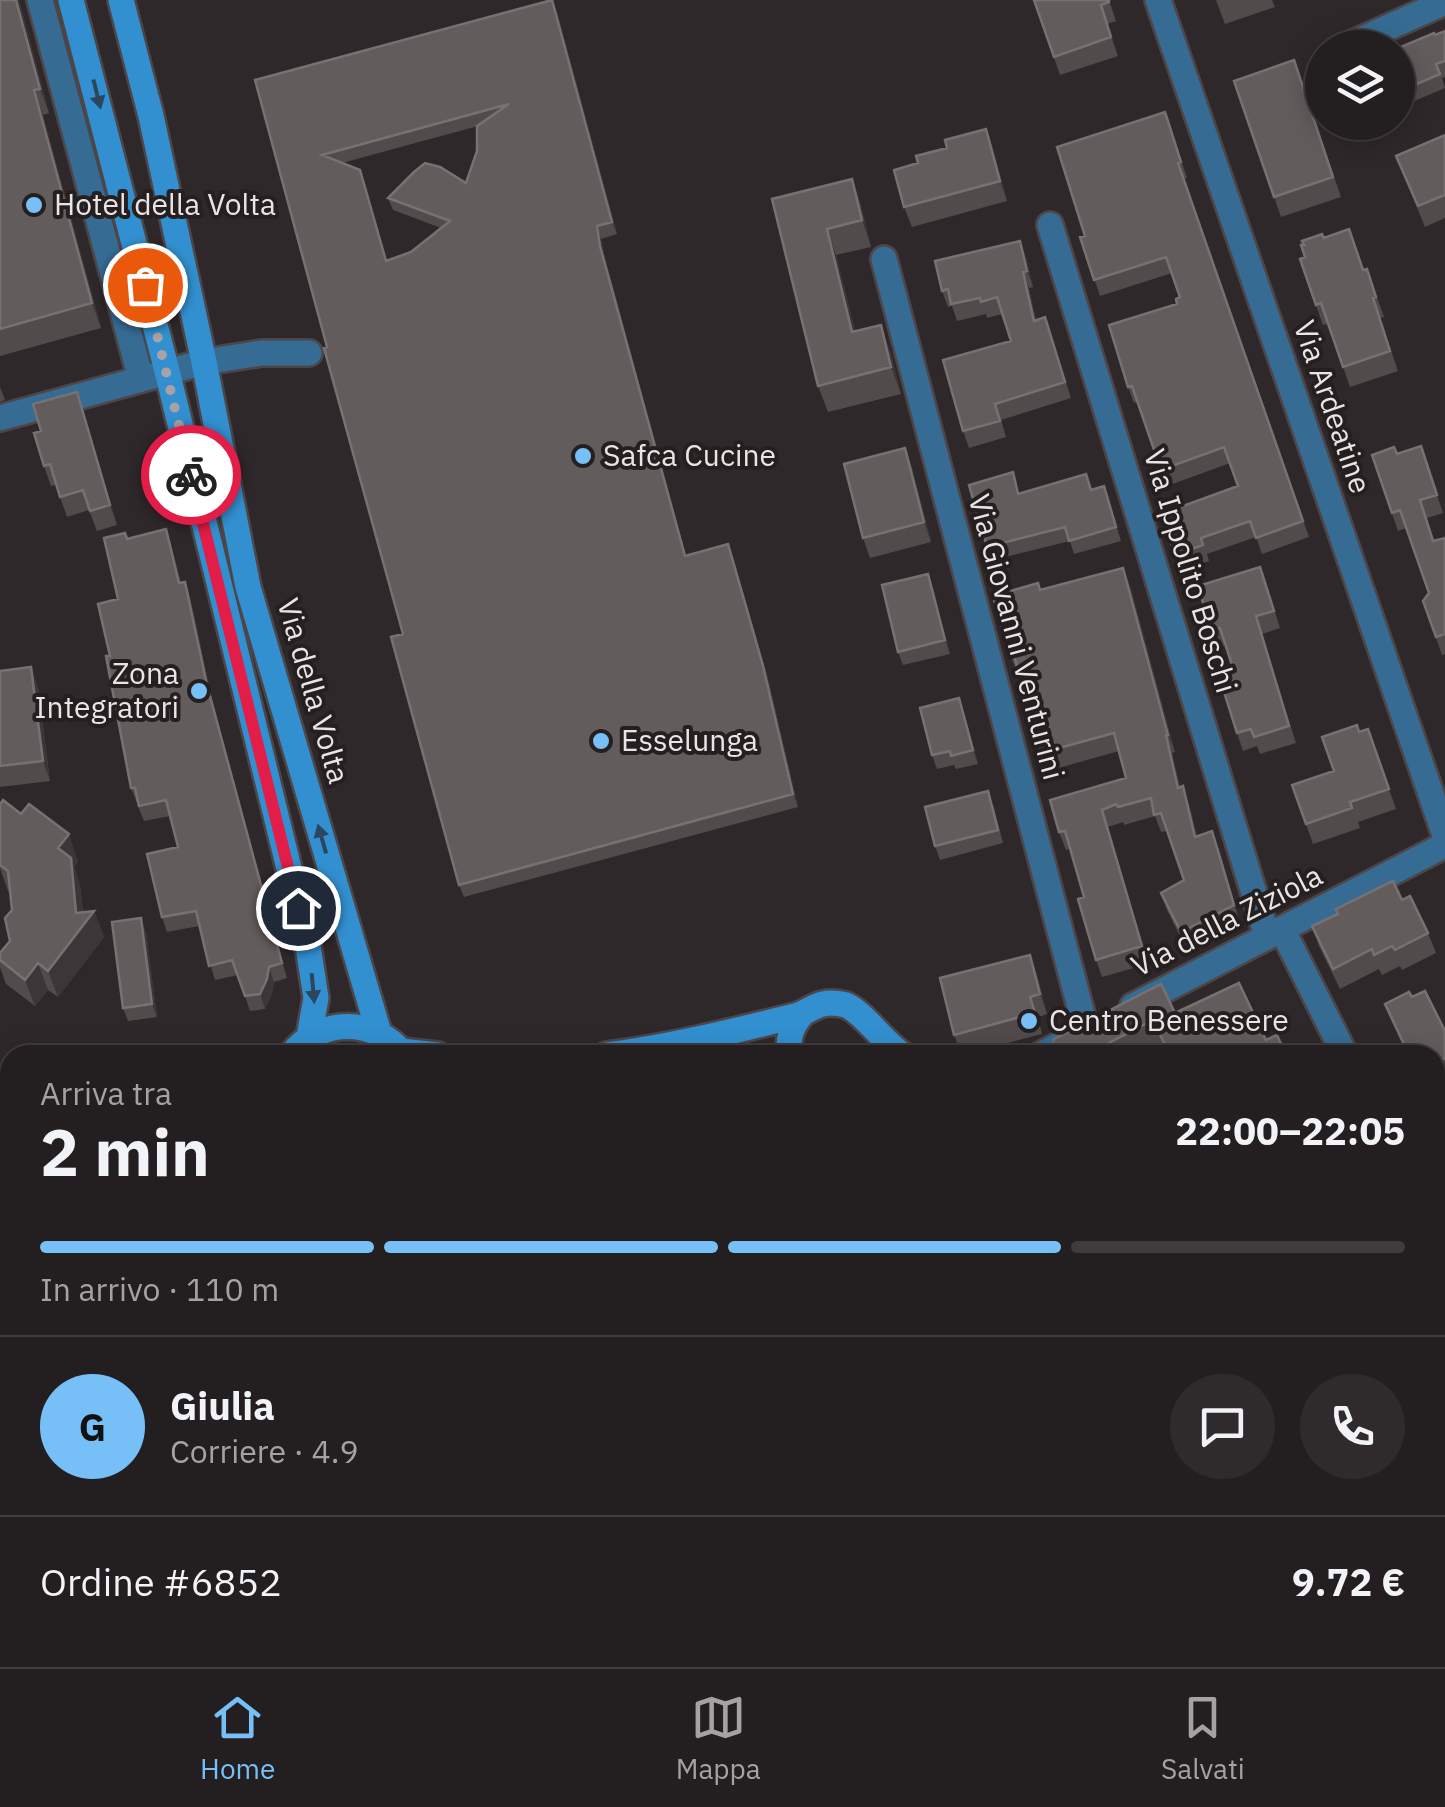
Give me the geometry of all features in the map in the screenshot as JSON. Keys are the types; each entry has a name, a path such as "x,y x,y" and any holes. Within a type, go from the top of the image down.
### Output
{"main road":[{"path":"71,0 308,946 316,998 300,1045"},
{"name":"Via della Volta","path":"121,0 204,362 248,587 379,1033"},
{"path":"789,1045 793,1024 802,1014 818,1004 833,1002 861,1014 892,1045"},
{"path":"661,1045 802,1014"},
{"path":"302,1045 326,1029 344,1026 379,1033 393,1045"},
{"path":"870,1026 873,1045"}],"street":[{"path":"40,0 141,379"},
{"name":"Via Ardeatine","path":"1158,0 1445,835"},
{"path":"1382,30 1445,2"},
{"name":"Via Ippolito Boschi","path":"1050,225 1275,933 1339,1045"},
{"name":"Via Giovanni Venturini","path":"884,260 1086,1030"},
{"path":"0,418 204,362 262,352 309,353"},
{"name":"Via della Ziziola","path":"1058,1045 1445,845"}],"building":[{"path":"0,0 16,0 40,89 34,90 92,303 0,329"},
{"path":"552,0 612,222 597,226 600,246 685,556 728,544 763,666 793,794 459,885 391,637 403,634 255,80","holes":["509,104 477,126 477,151 466,183 425,163 388,198 450,221 411,252 386,261 360,170 322,155"]},
{"path":"1034,0 1109,0 1101,5 1111,37 1054,57"},
{"path":"1445,31 1445,61 1436,64 1440,74 1415,85 1415,41"},
{"path":"1294,60 1305,93 1305,140 1321,140 1333,177 1274,197 1234,81"},
{"path":"1165,112 1181,162 1178,163 1303,521 1256,538 1250,521 1201,538 1203,545 1175,555 1161,514 1238,486 1224,447 1161,470 1132,386 1128,387 1109,325 1177,304 1180,297 1166,257 1094,280 1080,237 1085,236 1057,147"},
{"path":"986,129 1000,181 904,207 894,170 918,163 916,156 947,148 945,140"},
{"path":"1445,135 1445,195 1418,206 1396,156"},
{"path":"852,179 862,220 827,229 852,332 881,325 891,367 818,386 772,199"},
{"path":"1349,229 1363,270 1367,269 1390,351 1343,367 1321,303 1316,305 1300,259 1305,257 1302,241"},
{"path":"1020,241 1034,321 1045,317 1065,382 995,404 1000,421 963,431 943,360 1011,341 997,297 951,304 948,289 942,291 935,261"},
{"path":"77,392 110,505 90,511 83,490 60,497 50,464 44,466 34,433 41,431 33,404"},
{"path":"1421,446 1437,495 1420,500 1433,541 1445,538 1445,634 1436,637 1423,601 1429,593 1400,510 1392,513 1372,455 1394,447 1397,454"},
{"path":"905,448 924,522 863,538 844,464"},
{"path":"1013,472 1018,494 1086,474 1091,490 1104,486 1116,527 1069,541 1065,527 987,547 969,485"},
{"path":"166,529 179,583 185,582 207,685 282,963 269,967 260,994 245,996 232,960 209,966 196,911 162,917 147,854 178,847 166,800 139,806 135,788 131,788 98,604 118,599 104,538 125,533 127,539"},
{"path":"1260,567 1274,611 1256,616 1289,726 1254,737 1251,729 1237,733 1219,676 1234,671 1220,628 1211,630 1198,586"},
{"path":"1123,568 1168,735 1178,788 1183,786 1195,837 1212,831 1234,905 1181,932 1161,893 1184,880 1161,813 1154,815 1151,798 1118,807 1116,804 1102,810 1142,946 1096,960 1078,899 1084,897 1065,831 1059,832 1050,800 1126,778 1114,733 1041,753 993,596 1038,583 1040,590"},
{"path":"928,574 945,640 898,652 882,585"},
{"path":"31,667 43,761 0,766 0,671"},
{"path":"959,698 973,750 951,756 950,751 932,755 920,708"},
{"path":"1357,725 1359,732 1368,729 1389,789 1350,802 1352,808 1306,824 1292,785 1334,771 1322,737"},
{"path":"988,791 998,830 935,846 925,807"},
{"path":"3,800 21,814 29,804 69,834 58,848 71,858 76,913 94,911 48,971 38,963 25,980 0,960 0,953 10,941 5,918 12,910 8,871 0,865"},
{"path":"1393,881 1402,900 1410,896 1428,933 1395,950 1392,946 1374,955 1372,949 1333,969 1312,926 1338,914 1336,909"},
{"path":"141,918 152,1004 123,1008 112,922"},
{"path":"1030,955 1040,994 1030,997 1035,1013 954,1035 940,978"},
{"path":"1239,983 1266,1040 1277,1035 1282,1045 1165,1045 1153,1020 1108,1045 1052,1045 1054,1039 1161,984 1175,1013"},
{"path":"1425,991 1445,1031 1445,1045 1404,1045 1385,1004 1409,992 1412,997"}],"way so far":[{"path":"145,285 191,475"}],"place":[{"name":"Hotel della Volta","path":"34,205"},
{"name":"Safca Cucine","path":"583,456"},
{"name":"Zona Integratori","path":"199,691"},
{"name":"Esselunga","path":"601,741"},
{"name":"Centro Benessere","path":"1029,1021"}],"route":[{"path":"191,475 298,908"}]}
